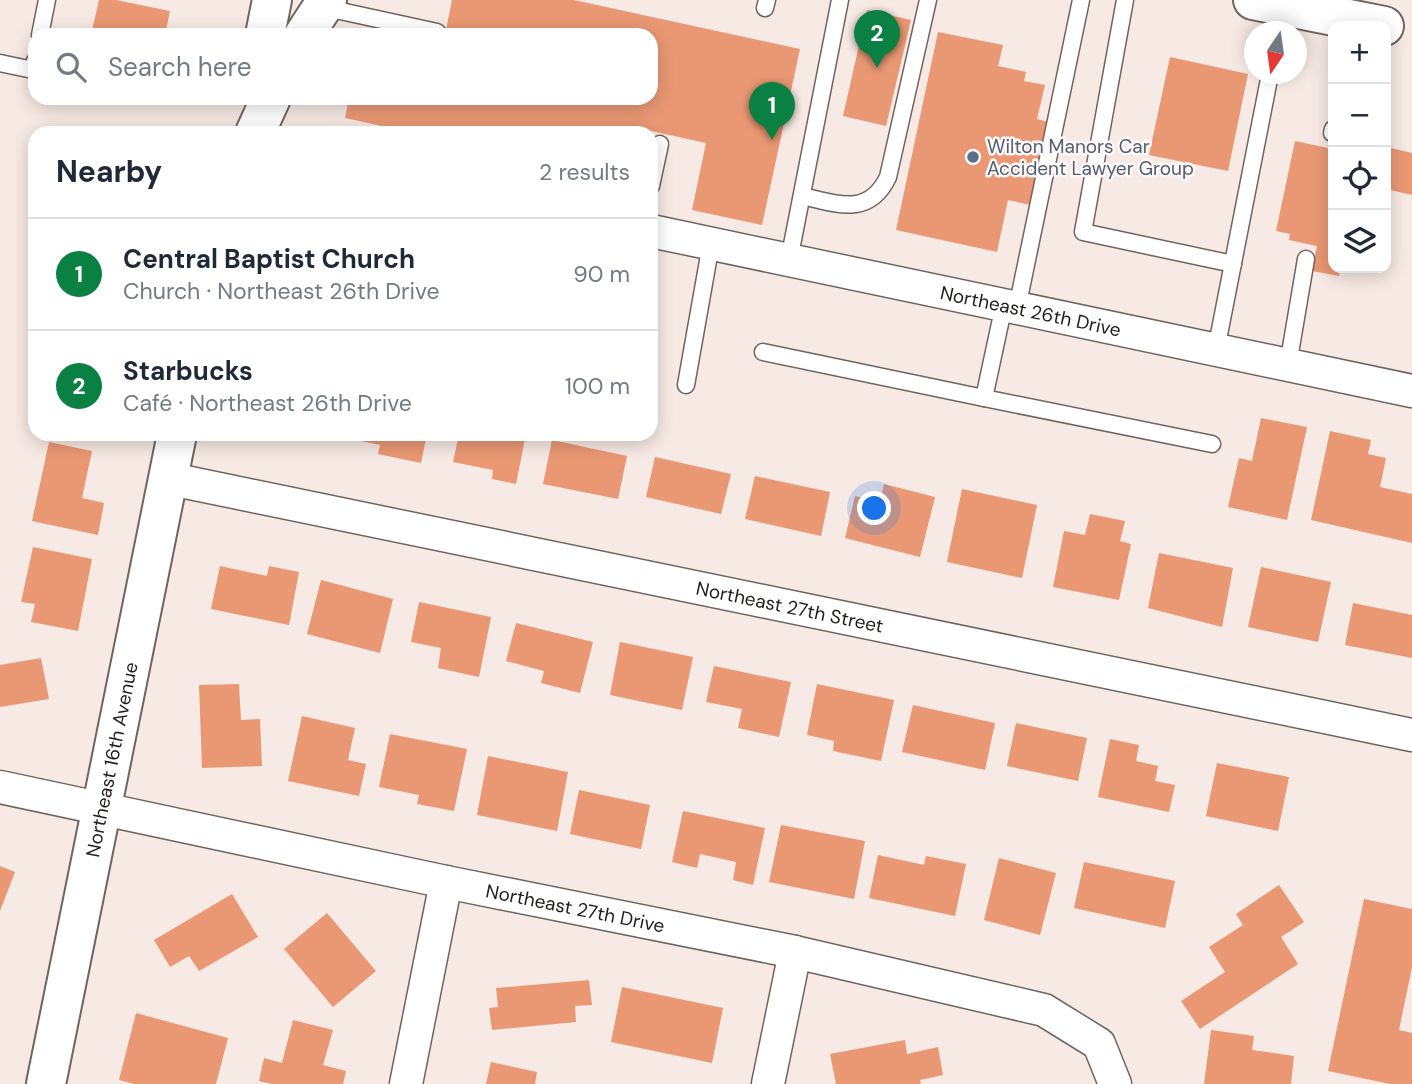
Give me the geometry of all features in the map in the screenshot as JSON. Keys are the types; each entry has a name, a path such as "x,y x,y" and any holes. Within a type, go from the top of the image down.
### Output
{"street":[{"path":"266,28 272,0"},
{"path":"1273,6 1367,20 1412,32"},
{"path":"254,126 255,105"},
{"path":"257,126 267,105"},
{"name":"Northeast 26th Drive","path":"658,233 1288,365 1411,385"},
{"name":"Northeast 16th Avenue","path":"46,1084 175,441"},
{"name":"Northeast 27th Street","path":"166,478 1412,735"},
{"name":"Northeast 27th Drive","path":"0,787 102,811 446,882 795,951 1045,1010 1099,1044 1115,1084"},
{"path":"406,1084 446,882"},
{"path":"768,1084 795,951"}],"lane":[{"path":"41,28 47,0"},
{"path":"789,260 840,0"},
{"path":"802,196 843,205 872,200 882,190 888,177 928,0"},
{"path":"984,398 1010,307 1081,0"},
{"path":"1125,0 1083,232 1233,264"},
{"path":"318,14 411,28"},
{"path":"0,63 28,69"},
{"path":"1216,350 1268,84"},
{"path":"658,153 660,144"},
{"path":"686,385 711,244"},
{"path":"1288,365 1306,259"},
{"path":"764,352 1212,444"}],"building":[{"path":"99,0 116,0 170,11 166,28 93,28"},
{"path":"452,0 574,0 800,49 762,225 692,210 706,143 658,132 658,126 382,126 345,118 348,105 658,105 658,28 446,28"},
{"path":"867,10 911,20 886,126 843,116"},
{"path":"938,32 1003,45 998,66 1026,72 1024,81 1045,85 1037,119 1048,122 1030,205 1008,200 997,252 896,230"},
{"path":"1170,57 1244,73 1246,84 1228,171 1149,155"},
{"path":"1295,141 1328,148 1328,273 1340,273 1339,276 1312,271 1317,246 1289,240 1290,234 1276,231"},
{"path":"1391,148 1412,153 1412,195 1391,190"},
{"path":"1261,418 1307,427 1287,520 1228,507 1239,458 1252,461"},
{"path":"1330,431 1371,440 1368,454 1386,458 1380,487 1412,494 1412,543 1311,520"},
{"path":"361,441 426,441 421,463 378,454 380,445"},
{"path":"458,441 525,441 516,484 492,479 493,470 453,462"},
{"path":"552,441 627,456 618,499 543,484"},
{"path":"49,442 92,451 82,498 104,503 98,535 32,521"},
{"path":"655,457 731,474 721,514 646,497"},
{"path":"755,476 830,492 821,536 745,519"},
{"path":"884,484 935,497 920,557 845,538 855,496 880,502"},
{"path":"962,489 1037,505 1022,578 947,562"},
{"path":"1090,514 1125,521 1120,541 1131,544 1119,600 1053,587 1064,531 1085,535"},
{"path":"33,547 92,559 78,631 31,622 35,604 21,602"},
{"path":"1159,553 1233,568 1222,627 1148,608"},
{"path":"220,566 267,576 269,566 299,572 289,625 211,609"},
{"path":"1261,567 1331,582 1318,642 1248,627"},
{"path":"321,580 393,599 380,653 307,634"},
{"path":"419,602 491,617 479,677 438,668 441,648 411,642"},
{"path":"1353,603 1412,615 1412,658 1345,645"},
{"path":"516,623 593,642 580,693 541,683 544,671 506,661"},
{"path":"620,642 693,657 682,710 610,695"},
{"path":"41,658 49,699 0,707 0,665"},
{"path":"714,666 791,682 779,737 738,728 742,709 706,702"},
{"path":"239,684 241,720 260,719 262,766 202,768 199,685"},
{"path":"817,684 894,700 881,761 833,751 834,741 807,735"},
{"path":"913,705 995,723 985,770 902,752"},
{"path":"302,716 355,728 348,760 366,764 359,796 288,781"},
{"path":"1016,723 1087,738 1078,781 1007,766"},
{"path":"390,734 467,749 454,811 417,804 419,795 379,787"},
{"path":"1110,739 1139,745 1136,761 1158,766 1155,781 1175,785 1169,812 1098,797"},
{"path":"488,756 568,772 557,831 477,815"},
{"path":"1217,763 1289,777 1278,831 1206,816"},
{"path":"579,790 650,805 641,849 570,834"},
{"path":"683,811 765,828 753,885 733,880 736,862 700,854 697,868 672,862"},
{"path":"781,825 865,841 854,899 769,882"},
{"path":"878,855 924,865 926,856 966,864 955,916 869,898"},
{"path":"999,858 1056,873 1040,935 984,920"},
{"path":"1084,862 1175,881 1165,928 1074,908"},
{"path":"0,866 15,872 0,911"},
{"path":"1279,885 1304,922 1281,937 1298,964 1200,1029 1181,1001 1225,972 1209,947 1243,925 1236,914"},
{"path":"232,894 258,937 199,971 189,956 170,967 154,940"},
{"path":"1364,899 1412,909 1412,967 1399,1030 1412,1033 1412,1084 1390,1084 1328,1071"},
{"path":"327,913 376,971 333,1007 284,949"},
{"path":"589,980 592,1005 575,1006 576,1022 492,1030 489,1008 498,1007 496,988"},
{"path":"622,987 723,1008 712,1063 611,1042"},
{"path":"136,1013 228,1038 216,1084 134,1084 119,1080"},
{"path":"293,1020 333,1030 323,1065 346,1071 343,1084 272,1084 259,1081 264,1058 282,1063"},
{"path":"1211,1030 1254,1036 1252,1050 1294,1056 1291,1084 1204,1084"},
{"path":"905,1040 907,1054 938,1047 943,1075 920,1080 921,1084 836,1084 830,1054"},
{"path":"491,1062 537,1072 535,1084 486,1084"}],"place":[{"name":"Starbucks","path":"877,68"},
{"name":"Central Baptist Church","path":"772,140"},
{"name":"Wilton Manors Car Accident Lawyer Group","path":"973,157"}]}
